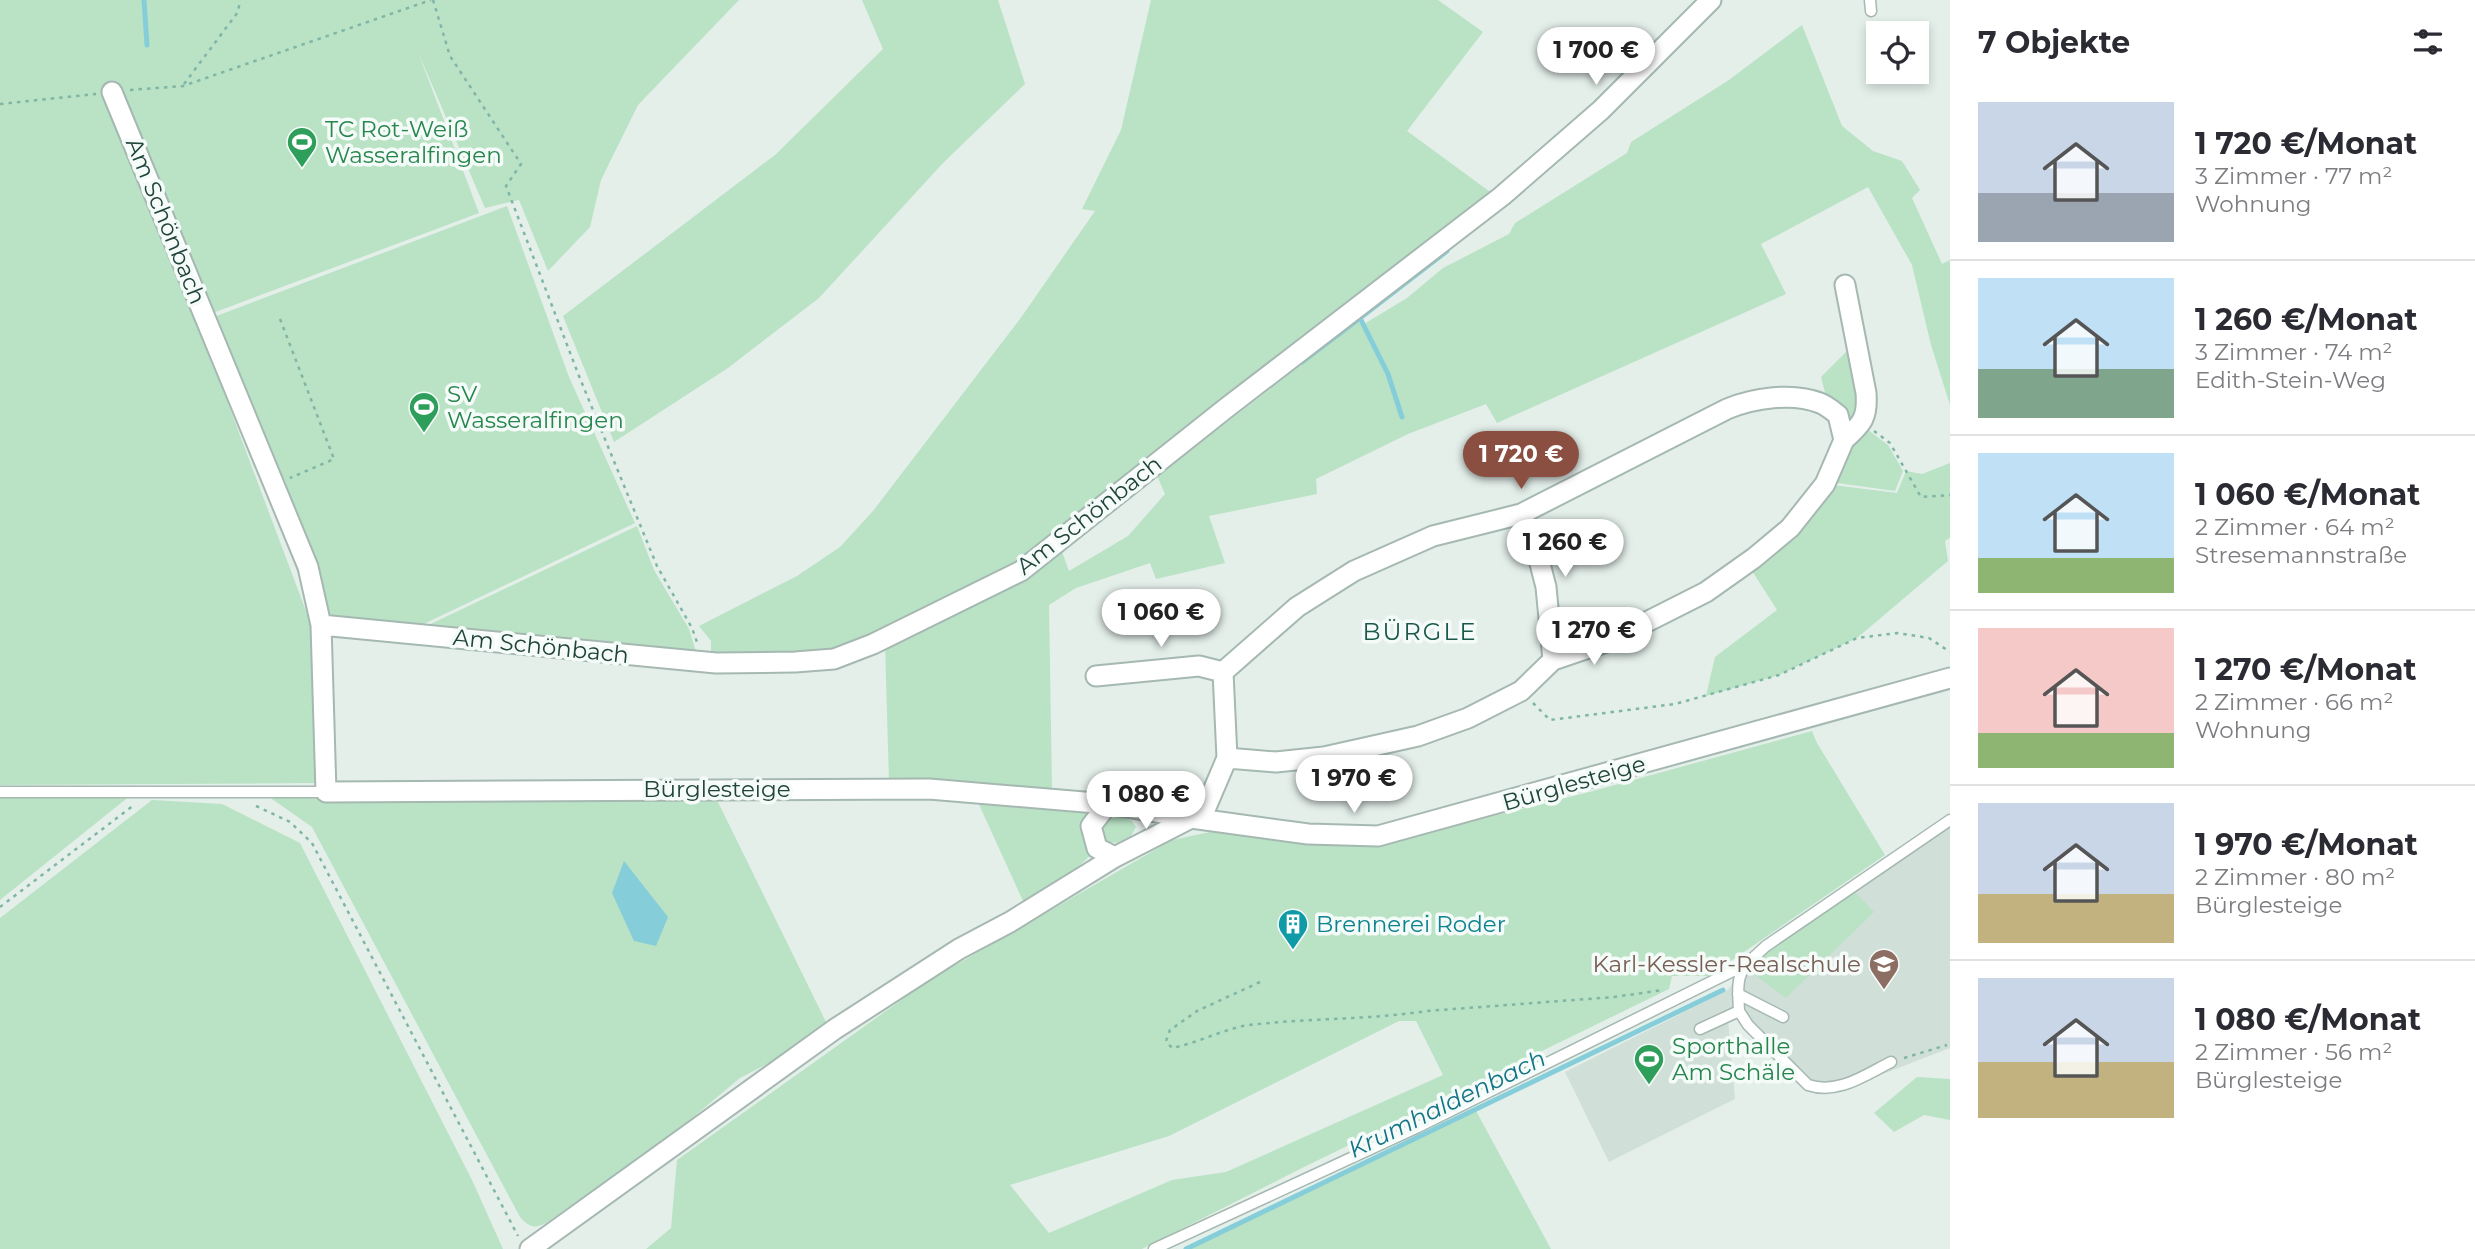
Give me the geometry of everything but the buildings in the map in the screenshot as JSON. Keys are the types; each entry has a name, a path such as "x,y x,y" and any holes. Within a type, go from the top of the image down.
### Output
{"street":[{"name":"Am Schönbach","path":"321,625 703,662 795,662 834,659 873,644 1021,571 1225,409 1503,195 1601,110 1710,0"},
{"name":"Am Schönbach","path":"112,92 308,567 321,625 326,792"},
{"path":"1227,758 1276,762 1325,757 1418,736 1468,718 1521,691 1553,660 1609,641 1706,592 1754,558 1790,528 1825,484 1844,440 1862,424 1867,408 1866,393 1845,285"},
{"path":"1223,672 1297,607 1354,571 1433,536 1521,514 1688,427 1747,401 1775,397 1820,403 1838,415 1844,440"},
{"path":"1521,514 1535,544 1546,587 1553,660"},
{"path":"1096,676 1199,666 1223,672"},
{"path":"524,1243 835,1030 959,949 1010,922 1115,857 1196,819 1227,758 1223,672"},
{"name":"Bürglesteige","path":"326,792 929,789 1108,804 1308,834 1378,836 1950,678"},
{"path":"1108,804 1091,826 1097,848 1115,857"}],"lane":[{"path":"0,792 326,792"},
{"path":"1154,1249 1418,1127 1743,966 1816,910 1950,820"},
{"path":"1743,966 1737,985 1739,1011 1748,1025 1808,1085 1819,1089 1838,1088 1891,1062"},
{"path":"1738,995 1783,1017"},
{"path":"1700,1029 1739,1011"}],"path":[{"path":"183,86 238,12 240,0"},
{"path":"0,104 183,86 432,0 450,56 522,164 506,186 579,376 657,566 692,628 703,662"},
{"path":"274,484 334,459 280,319"},
{"path":"1862,424 1891,443 1921,498 1950,495"},
{"path":"1521,691 1550,720 1675,704 1779,675 1857,638 1897,633 1928,638 1950,652"},
{"path":"0,906 150,793"},
{"path":"256,806 290,822 313,843 524,1243"},
{"path":"1260,982 1197,1011 1170,1030 1166,1041 1172,1048 1245,1026 1614,997 1669,989"},
{"path":"1891,1062 1947,1045"}],"shaded area":[{"path":"1950,820 1950,1048 1839,1091 1813,1092 1738,1015 1728,1019 1735,1099 1609,1162 1565,1072 1728,990 1743,966 1873,913 1851,888"}],"green space":[{"path":"0,0 739,0 638,105 601,180 590,227 548,271 519,200 485,208 418,52 479,213 205,316 131,145 315,635 316,783 0,785"},
{"path":"862,0 998,0 1025,84 943,163 819,298 728,368 614,442 563,316 775,155 883,49"},
{"path":"1151,0 1438,0 1483,32 1407,131 1493,194 1028,557 994,577 845,649 801,658 711,656 711,641 699,626 797,576 840,547 873,511 1020,319 1095,211 1082,209 1121,130"},
{"path":"1802,25 1842,126 1873,151 1902,161 1920,190 1912,198 1942,264 1950,260 1950,405 1931,345 1912,265 1868,187 1761,244 1786,294 1497,423 1486,404 1408,434 1316,479 1317,494 1209,516 1225,563 1156,579 1150,563 1076,588 1049,605 1052,790 889,782 885,643 1060,546 1069,571 1128,536 1165,494 1157,476 1357,322 1364,324 1407,298 1443,268 1509,234 1515,223 1627,153 1631,142 1729,80"},
{"name":"SV Wasseralfingen","path":"507,206 569,377 635,523 405,633 321,625 206,320"},
{"path":"1853,345 1859,423 1888,445 1903,471 1895,491 1830,482 1847,441 1828,404 1821,377"},
{"path":"1950,463 1950,538 1945,541 1948,561 1857,638 1779,675 1706,696 1715,657 1777,610 1747,563 1825,484 1897,493 1906,471 1922,474"},
{"path":"637,526 654,570 689,629 698,658 418,630"},
{"path":"1812,731 1885,855 1709,976 1672,976 1669,989 1142,1249 646,1249 671,1228 677,1160 928,981 1172,840 1210,832 1272,838 1386,843 1593,791","holes":["1399,1021 1416,1021 1443,1075 1226,1172 1172,1180 1049,1233 1010,1185 1169,1136"]},
{"path":"270,794 715,796 828,1026 780,1057 740,1078 667,1139 546,1223 529,1225 520,1217 312,827 272,799"},
{"path":"0,795 131,795 0,900"},
{"path":"976,798 992,805 1085,807 1087,814 1082,835 1085,844 1093,853 1067,877 1023,901"},
{"path":"152,800 222,804 300,843 472,1180 503,1249 0,1249 0,918"},
{"path":"1120,816 1132,821 1136,827 1131,836 1120,843 1108,842 1102,835 1101,826 1108,819"},
{"path":"1851,888 1874,912 1786,998 1743,966"},
{"path":"1917,1077 1950,1079 1950,1120 1924,1115 1894,1132 1874,1113"},
{"path":"1475,1109 1551,1249 1186,1249 1219,1232"}],"water":[{"path":"624,861 668,917 656,946 634,941 612,893"}],"waterway":[{"path":"144,0 147,45"},
{"path":"1402,417 1388,374 1360,318 1447,251"},
{"path":"1302,362 1360,318"},
{"name":"Krumhaldenbach","path":"1186,1249 1723,990"}],"place":[{"name":"TC Rot-Weiß Wasseralfingen","path":"302,169"},
{"name":"SV Wasseralfingen","path":"424,434"},
{"name":"Brennerei Roder","path":"1293,951"},
{"name":"Karl-Kessler-Realschule","path":"1884,991"},
{"name":"Sporthalle Am Schäle","path":"1649,1086"}],"district":[{"name":"BÜRGLE","path":"1420,632"}]}
